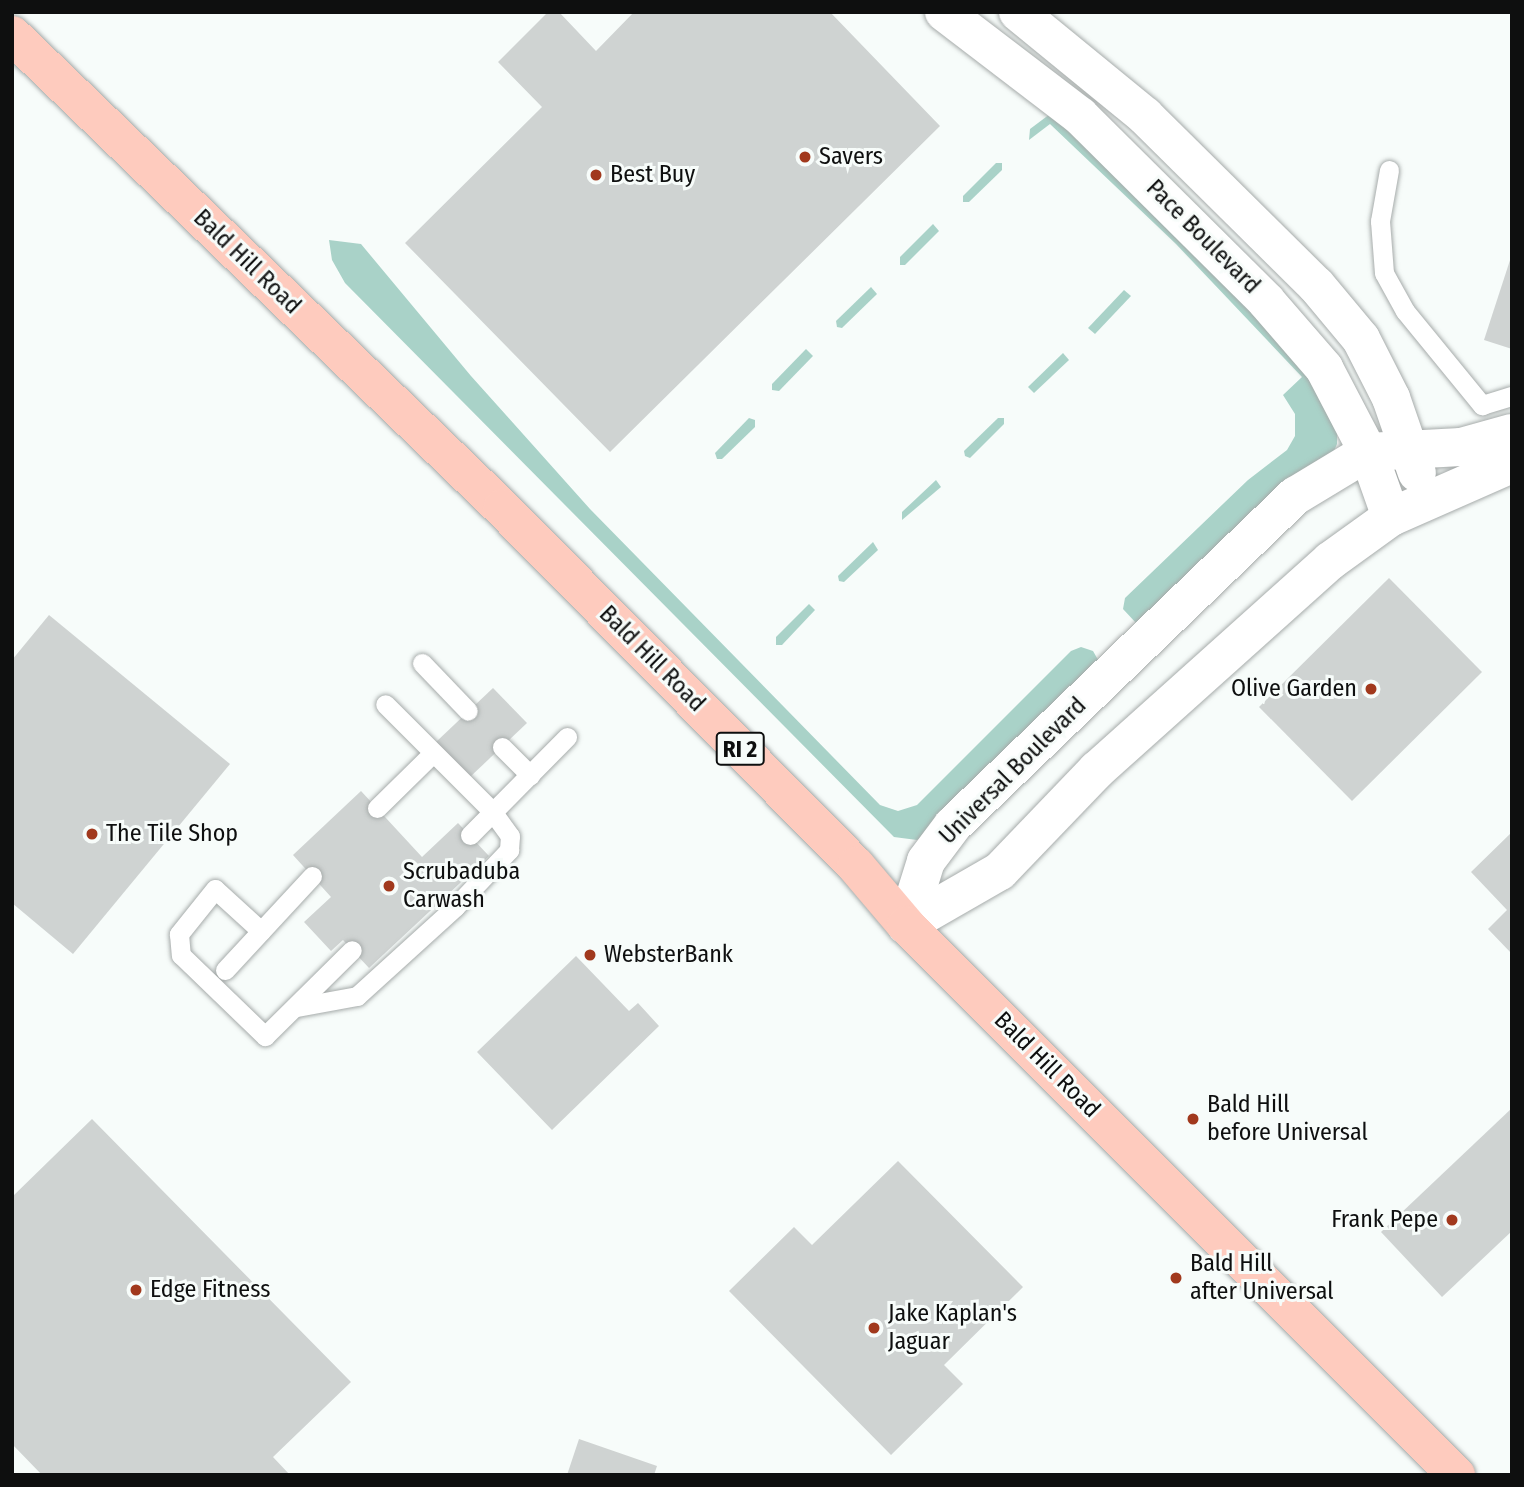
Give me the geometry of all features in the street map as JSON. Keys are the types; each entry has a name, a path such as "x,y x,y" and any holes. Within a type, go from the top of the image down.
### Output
{"main road":[{"name":"Bald Hill Road","path":"12,35 502,508 856,866 906,925 1456,1475"}],"street":[{"name":"Pace Boulevard","path":"944,12 1080,116 1193,225 1324,368 1368,452 1391,517"},
{"name":"Pace Boulevard","path":"1018,12 1145,116 1316,285 1361,340 1411,450 1426,502"},
{"name":"Universal Boulevard","path":"906,925 926,861 953,825 1295,496 1368,452 1461,447 1512,433"},
{"path":"906,925 1000,871 1097,770 1330,561 1391,517 1512,464"}],"lane":[{"path":"1390,170 1380,221 1384,273 1405,311 1482,405 1512,396"},
{"path":"422,663 468,711"},
{"path":"297,1007 357,996 455,906 509,850 510,836 492,811 432,754 385,704"},
{"path":"470,835 567,737"},
{"path":"502,747 530,775"},
{"path":"377,808 432,754"},
{"path":"225,970 312,876"},
{"path":"261,931 215,889 179,934 181,955 265,1037 352,950"}],"green space":[{"path":"1050,114 1299,353 1337,414 1337,444 1330,460 1137,624 1123,609 1125,598 1248,480 1287,450 1295,436 1295,414 1283,395 1302,377 1176,244 1050,124 1029,140 1030,129"},
{"path":"996,163 1002,163 1002,170 969,202 963,202 963,196"},
{"path":"933,224 939,231 905,265 900,265 900,257"},
{"path":"329,240 361,244 471,376 590,509 880,805 898,811 917,805 1071,651 1081,647 1093,651 1101,665 932,835 917,840 894,837 345,283 332,260"},
{"path":"871,287 877,294 842,328 837,327 836,321"},
{"path":"1124,290 1131,296 1095,334 1088,328"},
{"path":"806,349 813,356 779,391 772,390 772,384"},
{"path":"1063,353 1069,360 1034,393 1028,387"},
{"path":"749,418 755,420 755,427 722,459 717,459 715,453"},
{"path":"998,418 1004,418 1004,424 970,458 965,456 964,451"},
{"path":"936,480 941,487 902,520 902,512"},
{"path":"873,542 878,550 844,582 839,581 838,576"},
{"path":"809,604 815,610 782,645 776,645 776,637"}],"building":[{"name":"Best Buy","path":"548,12 559,12 596,51 634,12 830,12 940,126 610,452 405,243 542,107 498,62"},
{"path":"1512,254 1512,349 1484,340"},
{"name":"Olive Garden","path":"1389,578 1482,672 1352,801 1259,707"},
{"name":"The Tile Shop","path":"49,615 230,764 73,954 12,903 12,660"},
{"path":"493,688 527,723 470,777 436,742"},
{"name":"Scrubaduba Carwash","path":"361,791 422,857 458,823 489,856 369,968 343,940 331,951 304,922 331,897 293,855"},
{"path":"1512,832 1512,954 1488,929 1507,910 1471,872"},
{"path":"576,956 629,1011 638,1003 659,1026 552,1130 477,1052"},
{"name":"Frank Pepe","path":"1512,1108 1512,1231 1442,1297 1381,1232"},
{"name":"Edge Fitness","path":"92,1119 351,1382 273,1457 290,1475 42,1475 12,1444 12,1197"},
{"name":"Jake Kaplan's Jaguar","path":"898,1161 1023,1287 944,1365 963,1384 891,1455 729,1291 794,1227 812,1245"},
{"path":"579,1439 657,1466 654,1475 567,1475"}],"place":[{"name":"Savers","path":"805,157"},
{"name":"Best Buy","path":"596,175"},
{"name":"Olive Garden","path":"1371,689"},
{"name":"The Tile Shop","path":"92,834"},
{"name":"Scrubaduba Carwash","path":"389,886"},
{"name":"WebsterBank","path":"590,955"},
{"name":"Bald Hill before Universal","path":"1193,1119"},
{"name":"Frank Pepe","path":"1452,1220"},
{"name":"Bald Hill after Universal","path":"1176,1278"},
{"name":"Edge Fitness","path":"136,1290"},
{"name":"Jake Kaplan's Jaguar","path":"874,1328"}]}
